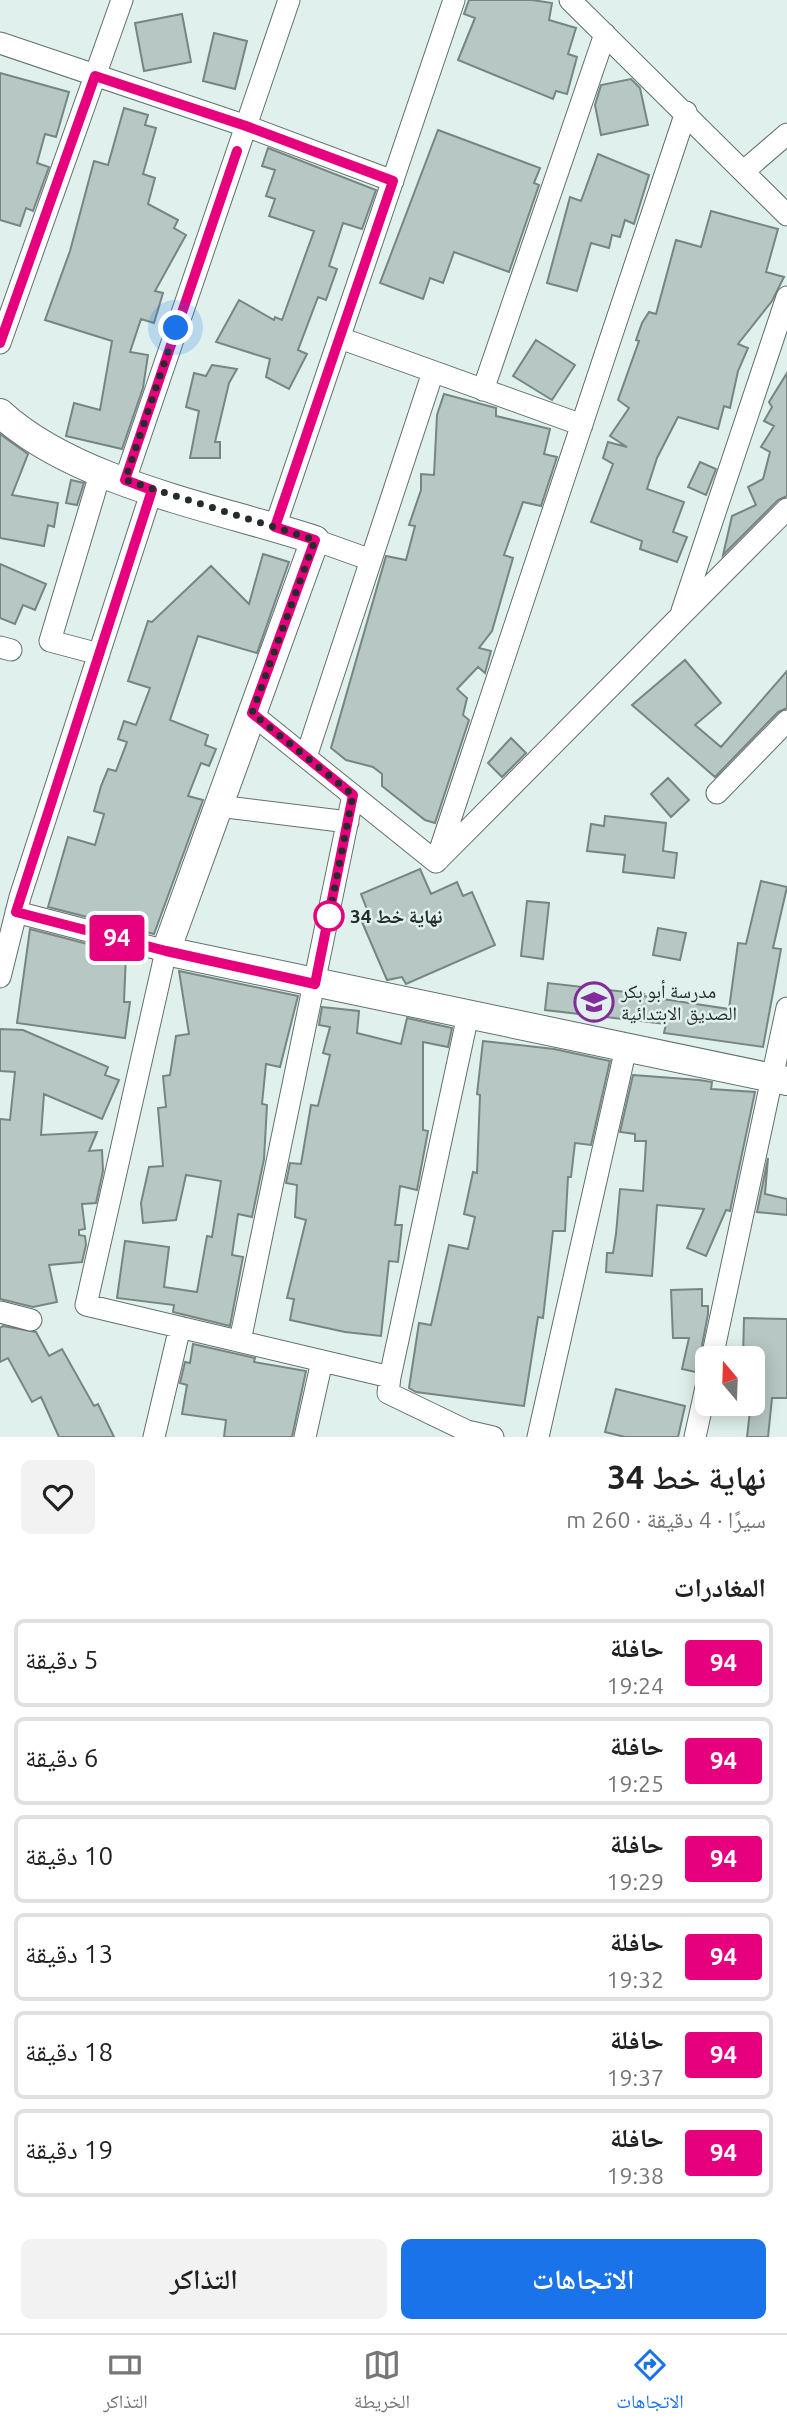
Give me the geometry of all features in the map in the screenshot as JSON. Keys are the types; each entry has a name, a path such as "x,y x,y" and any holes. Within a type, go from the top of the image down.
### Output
{"street":[{"path":"0,343 122,0"},
{"path":"99,654 50,641 246,126 289,0"},
{"path":"275,527 454,0"},
{"path":"570,0 787,215"},
{"path":"483,390 606,34"},
{"path":"0,43 246,126 393,181"},
{"path":"436,862 686,112"},
{"path":"744,171 787,134"},
{"path":"680,616 787,297"},
{"path":"340,338 582,425"},
{"path":"306,757 433,372"},
{"path":"0,413 19,430 77,462 152,490 275,527 371,560"},
{"path":"0,977 12,901 99,654 152,490"},
{"path":"436,862 787,509"},
{"path":"315,540 166,951 86,1305 390,1377"},
{"path":"252,713 436,862"},
{"path":"717,793 787,721"},
{"path":"240,1341 353,795"},
{"path":"218,806 348,821"},
{"path":"12,901 166,951 780,1080"},
{"path":"715,1346 780,1080 787,1009"},
{"path":"468,1015 388,1393 466,1434 493,1437"},
{"path":"538,1437 626,1048"},
{"path":"0,1312 31,1320"},
{"path":"154,1437 180,1327"},
{"path":"305,1437 321,1361"},
{"path":"695,1437 700,1416"}],"building":[{"path":"469,0 532,0 552,3 549,20 576,28 568,54 577,57 567,94 556,91 553,99 458,60 475,18 464,14"},
{"path":"182,14 191,62 144,71 135,23"},
{"path":"214,33 247,41 235,89 203,81"},
{"path":"0,73 69,92 56,137 45,134 37,163 49,167 33,211 26,208 20,226 0,220"},
{"path":"631,79 640,88 648,125 601,135 595,105 601,85"},
{"path":"124,108 148,115 145,125 156,128 143,174 155,178 148,204 178,220 174,228 186,235 155,291 163,293 154,323 141,319 130,352 148,355 143,388 122,449 66,436 74,403 100,410 112,341 45,320 70,251 94,161 108,165"},
{"path":"438,130 540,168 534,183 539,185 509,272 454,252 443,283 430,278 423,299 380,283"},
{"path":"268,148 376,190 362,229 343,223 329,266 337,269 326,300 318,297 298,350 307,354 289,389 266,377 270,359 216,342 239,300 274,320 275,317 282,320 314,231 269,216 275,199 266,196 275,170 262,166"},
{"path":"598,154 649,175 634,224 625,220 620,237 612,235 609,248 591,243 577,291 547,283 570,197 581,201"},
{"path":"711,211 778,229 766,272 784,277 772,301 738,344 748,348 738,371 730,408 724,406 718,429 678,417 657,458 647,489 684,502 673,532 687,537 677,562 640,549 642,541 591,522 613,464 603,458 608,442 627,447 610,436 629,408 618,400 639,341 636,340 642,323 649,312 656,314 676,240 701,247"},
{"path":"536,340 575,365 552,400 513,376"},
{"path":"212,365 237,369 229,383 215,442 220,442 220,458 190,458 199,411 186,407 194,373 206,376"},
{"path":"787,373 787,496 778,500 723,555 732,516 756,505 748,487 763,479 770,452 761,447 774,426 764,421 772,407 769,402"},
{"path":"444,394 496,408 496,416 550,429 544,454 557,457 541,506 523,502 504,555 513,558 492,631 479,648 491,651 485,673 478,667 457,689 467,698 463,715 469,720 435,823 425,820 382,786 382,774 373,767 346,760 331,748 386,556 406,560 415,526 409,525 421,490 421,474 434,475 437,415"},
{"path":"0,434 28,454 12,495 58,503 54,527 48,525 44,546 0,538"},
{"path":"700,462 716,469 706,495 688,487"},
{"path":"71,480 84,483 77,505 66,503"},
{"path":"263,554 289,562 257,653 198,636 170,720 208,735 205,745 216,749 209,766 201,763 188,796 203,800 154,934 48,907 68,837 95,845 104,814 94,811 101,786 108,769 116,771 127,742 118,739 124,721 136,725 150,688 128,681 148,621 152,622 211,566 249,604"},
{"path":"0,564 46,584 35,610 23,605 15,624 0,618"},
{"path":"685,660 721,703 695,725 721,747 787,671 787,708 778,712 715,777 632,705"},
{"path":"511,738 526,753 502,777 488,763"},
{"path":"668,778 689,800 671,817 651,794"},
{"path":"605,816 666,823 663,851 677,853 674,878 623,872 625,855 587,851 591,824 604,826"},
{"path":"420,869 431,894 457,882 463,896 472,892 495,945 406,984 402,977 387,980 359,915 368,912 361,894"},
{"path":"761,881 787,887 773,948 781,949 763,1047 664,1033 666,1024 545,1010 548,983 644,994 643,996 729,1009 738,943 746,944"},
{"path":"527,901 549,903 543,959 521,956"},
{"path":"658,928 686,933 680,960 653,955"},
{"path":"30,929 126,954 124,1002 130,1002 125,1038 17,1023"},
{"path":"179,971 298,996 280,1067 266,1064 262,1104 267,1105 264,1159 252,1217 238,1214 232,1255 243,1257 230,1326 173,1312 174,1305 117,1298 125,1241 169,1247 164,1287 197,1292 207,1236 212,1237 221,1181 186,1175 176,1220 143,1223 141,1203 149,1167 163,1166 158,1108 166,1107 163,1076 170,1075 176,1036 189,1034"},
{"path":"322,1007 359,1011 357,1033 401,1044 407,1018 452,1028 448,1047 423,1042 423,1130 428,1131 417,1190 400,1186 395,1225 402,1225 398,1262 389,1261 381,1336 345,1332 290,1320 294,1299 287,1298 306,1220 295,1217 297,1185 286,1183 290,1163 301,1164 311,1105 318,1106 330,1055 323,1053 330,1027 319,1025"},
{"path":"0,1029 23,1030 108,1067 105,1075 119,1080 102,1119 44,1094 41,1135 97,1132 89,1151 102,1150 103,1171 96,1203 82,1204 85,1229 79,1230 79,1235 85,1236 86,1245 82,1262 49,1265 57,1302 33,1307 0,1299 0,1119 10,1120 15,1072 0,1071"},
{"path":"483,1041 554,1049 610,1061 591,1145 575,1143 571,1177 568,1177 565,1231 553,1231 543,1318 538,1317 524,1406 416,1392 409,1388 419,1323 431,1325 449,1245 468,1249 475,1217 464,1214 473,1172 477,1173 480,1095 477,1094"},
{"path":"633,1075 699,1080 712,1082 711,1089 755,1092 730,1211 726,1210 706,1256 687,1248 704,1209 657,1205 652,1276 606,1272 607,1253 613,1253 620,1189 643,1191 646,1141 635,1141 635,1134 620,1132"},
{"path":"768,1158 765,1194 787,1199 787,1215 757,1212"},
{"path":"702,1289 702,1306 708,1306 702,1346 695,1346 695,1372 682,1369 689,1338 673,1338 671,1290"},
{"path":"744,1318 787,1319 787,1398 772,1398 768,1437 747,1437 749,1416 765,1416 765,1346 743,1346"},
{"path":"3,1326 36,1332 49,1356 62,1349 94,1406 98,1404 114,1437 59,1437 41,1397 32,1402 8,1358 0,1362 0,1328"},
{"path":"193,1344 255,1358 254,1362 306,1371 292,1437 224,1437 226,1420 182,1414 187,1385 180,1383 185,1362 190,1363"},
{"path":"616,1389 685,1406 678,1437 625,1437 605,1432"}],"bus line":[{"name":"94","path":"0,343 95,76 246,126 393,181 275,527 315,540 252,713 353,795 315,984 166,951 16,912 152,490 125,480 237,151"}],"place":[{"name":"نهاية خط 34","path":"329,916"},
{"name":"مدرسة أبو بكر الصديق الابتدائية","path":"594,1002"}],"route":[{"path":"176,328 125,480 315,540 252,713 353,795 329,916"}]}
